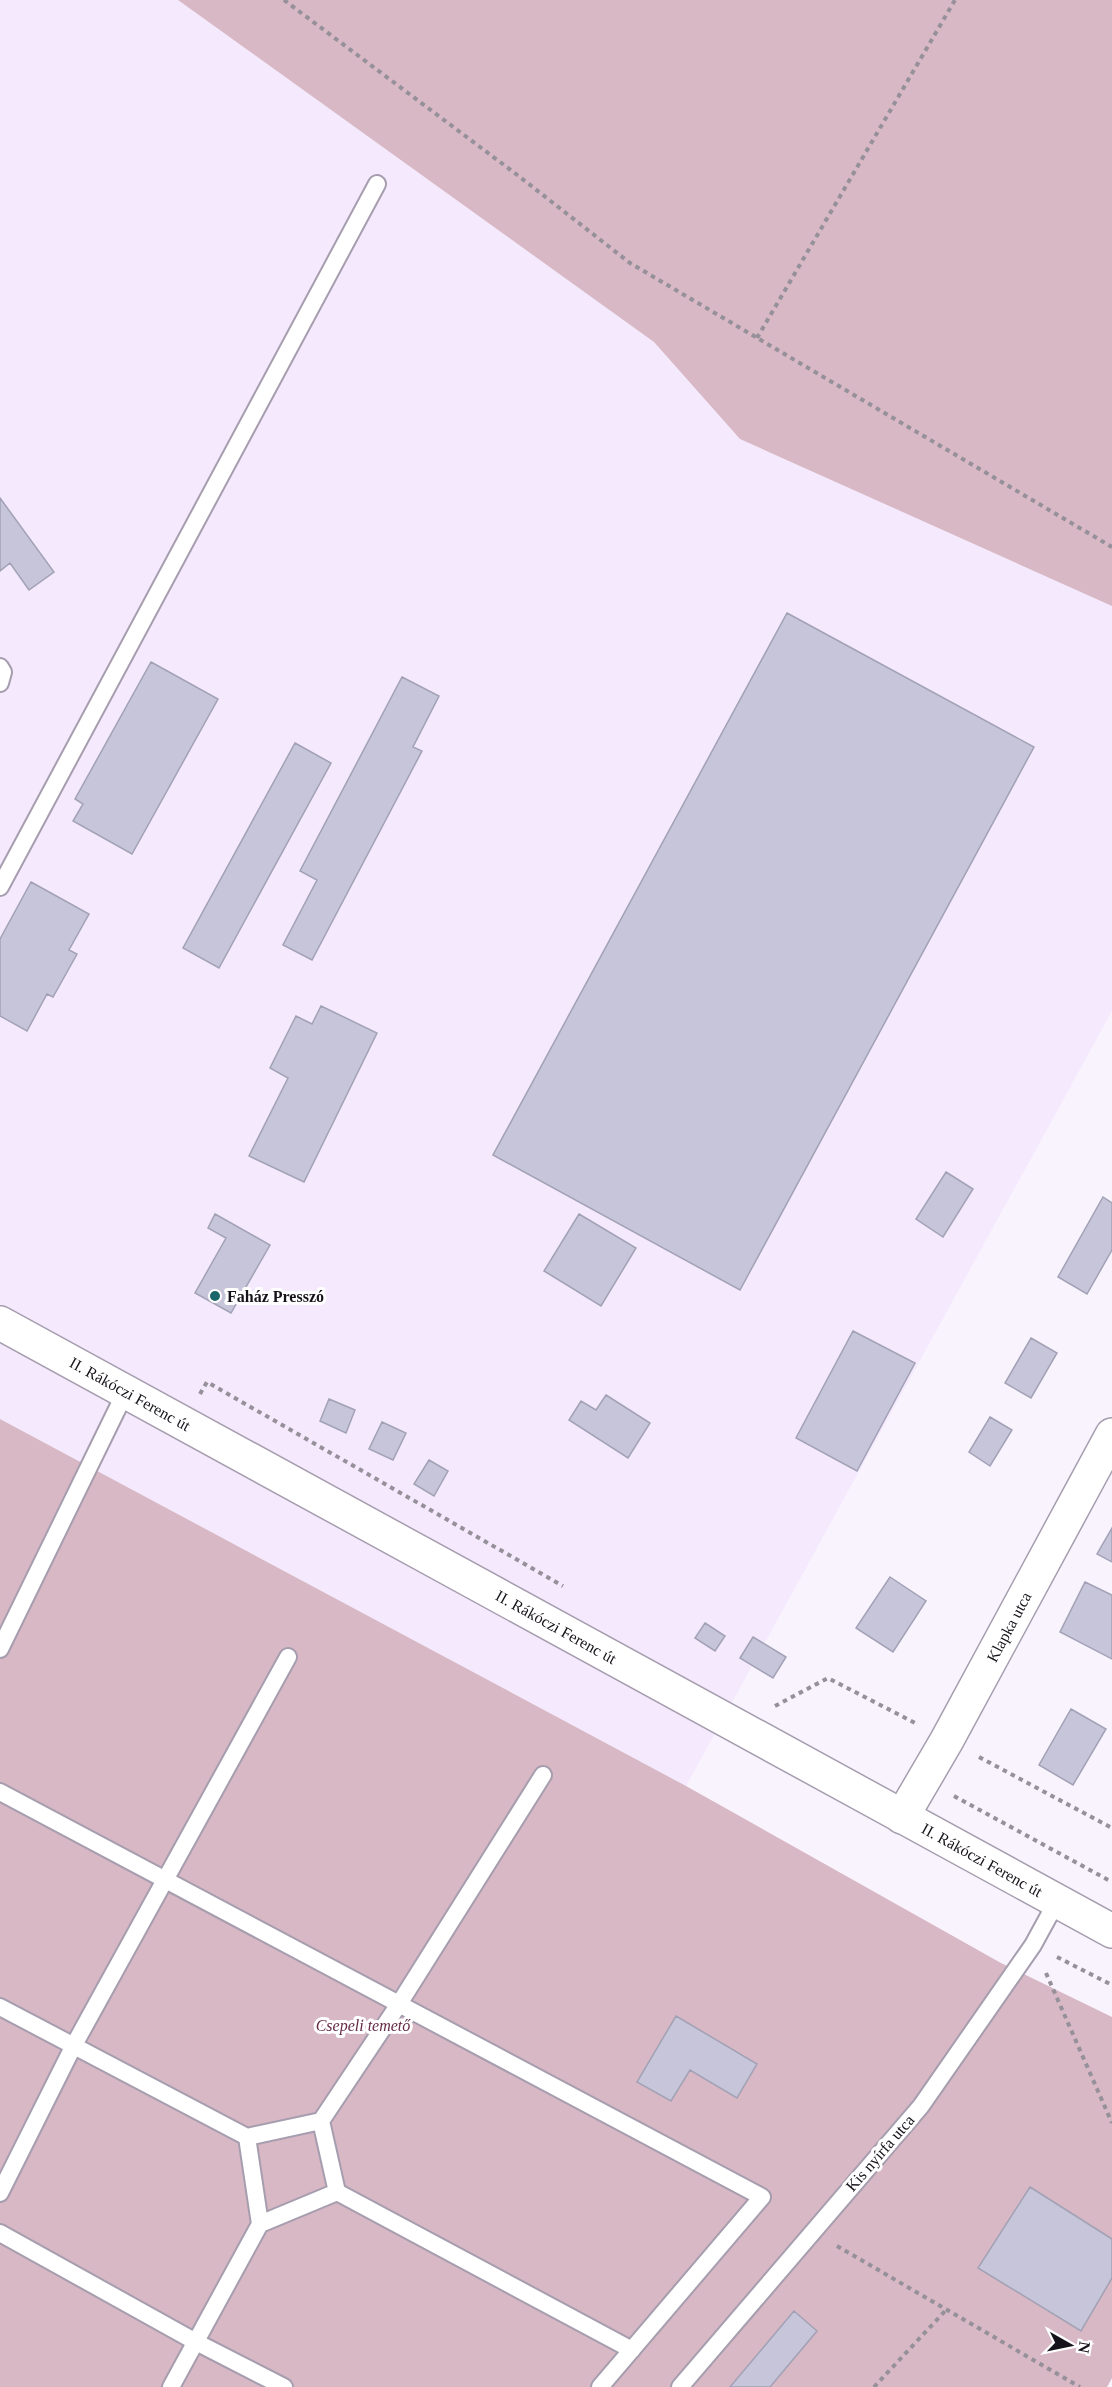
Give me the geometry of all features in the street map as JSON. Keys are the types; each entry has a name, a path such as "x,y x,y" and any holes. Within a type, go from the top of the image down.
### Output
{"main road":[{"name":"II. Rákóczi Ferenc út","path":"0,1323 1112,1931"},
{"name":"Klapka utca","path":"902,1817 947,1740 1112,1435"}],"lane":[{"path":"0,887 377,184"},
{"path":"0,667 3,672 0,683"},
{"path":"0,1649 126,1391"},
{"path":"0,2193 74,2045 288,1657"},
{"path":"0,2007 247,2137 321,2121 399,2004 543,1775"},
{"path":"0,1792 762,2197 600,2387"},
{"name":"Kis nyírfa utca","path":"680,2387 921,2106 1033,1945 1057,1901"},
{"path":"321,2121 337,2192 632,2350"},
{"path":"171,2387 260,2224 247,2137"},
{"path":"260,2224 337,2192"},
{"path":"0,2233 196,2342 284,2387"}],"path":[{"path":"284,0 516,174 630,263 1112,547"},
{"path":"757,338 955,0"},
{"path":"183,1423 207,1382 567,1589"},
{"path":"773,1707 828,1678 1112,1828"},
{"path":"924,1780 1112,1882"},
{"path":"1033,1945 1112,1985"},
{"path":"1033,1945 1112,2123"},
{"path":"813,2232 1080,2387"},
{"path":"874,2387 947,2309"}],"shaded area":[{"path":"0,0 178,0 654,342 740,439 1112,606 1112,1011 686,1786 0,1419"}],"green space":[{"path":"178,0 1112,0 1112,606 740,439 654,342"},
{"name":"Csepeli temető","path":"0,1419 686,1786 1001,1963 1112,2017 1112,2378 1107,2387 0,2387"}],"building":[{"path":"0,498 54,572 29,590 10,563 0,571"},
{"path":"787,613 1034,747 740,1290 493,1155"},
{"path":"151,662 218,699 132,854 73,821 83,804 75,799"},
{"path":"402,677 439,696 413,747 422,751 312,960 283,945 317,880 300,871"},
{"path":"295,743 331,763 219,968 183,948"},
{"path":"31,882 89,914 69,950 77,954 53,997 47,994 27,1031 0,1016 0,939"},
{"path":"321,1006 377,1033 304,1182 249,1156 288,1078 270,1068 296,1016 312,1024"},
{"path":"946,1172 973,1189 943,1237 916,1219"},
{"path":"1103,1197 1112,1203 1112,1250 1087,1294 1058,1277"},
{"path":"215,1214 270,1245 231,1313 195,1293 226,1238 208,1228"},
{"path":"579,1214 636,1248 601,1306 544,1271"},
{"path":"853,1331 915,1363 857,1471 796,1438"},
{"path":"1031,1338 1057,1353 1031,1398 1005,1383"},
{"path":"606,1395 650,1423 628,1458 569,1420 581,1401 596,1410"},
{"path":"329,1399 355,1410 346,1433 320,1421"},
{"path":"990,1417 1012,1430 990,1466 969,1452"},
{"path":"382,1422 406,1433 393,1460 369,1449"},
{"path":"429,1460 448,1471 434,1496 414,1484"},
{"path":"1112,1528 1112,1562 1097,1554"},
{"path":"890,1577 926,1601 893,1652 856,1628"},
{"path":"1085,1582 1112,1595 1112,1659 1060,1632"},
{"path":"705,1623 725,1636 715,1651 695,1638"},
{"path":"753,1637 786,1657 773,1678 740,1658"},
{"path":"1071,1709 1106,1729 1073,1785 1039,1765"},
{"path":"676,2016 757,2064 737,2098 690,2070 671,2101 637,2082"},
{"path":"1030,2187 1112,2239 1112,2278 1081,2331 978,2268"},
{"path":"794,2311 817,2331 770,2387 730,2387"}],"place":[{"name":"Faház Presszó","path":"215,1296"}]}
